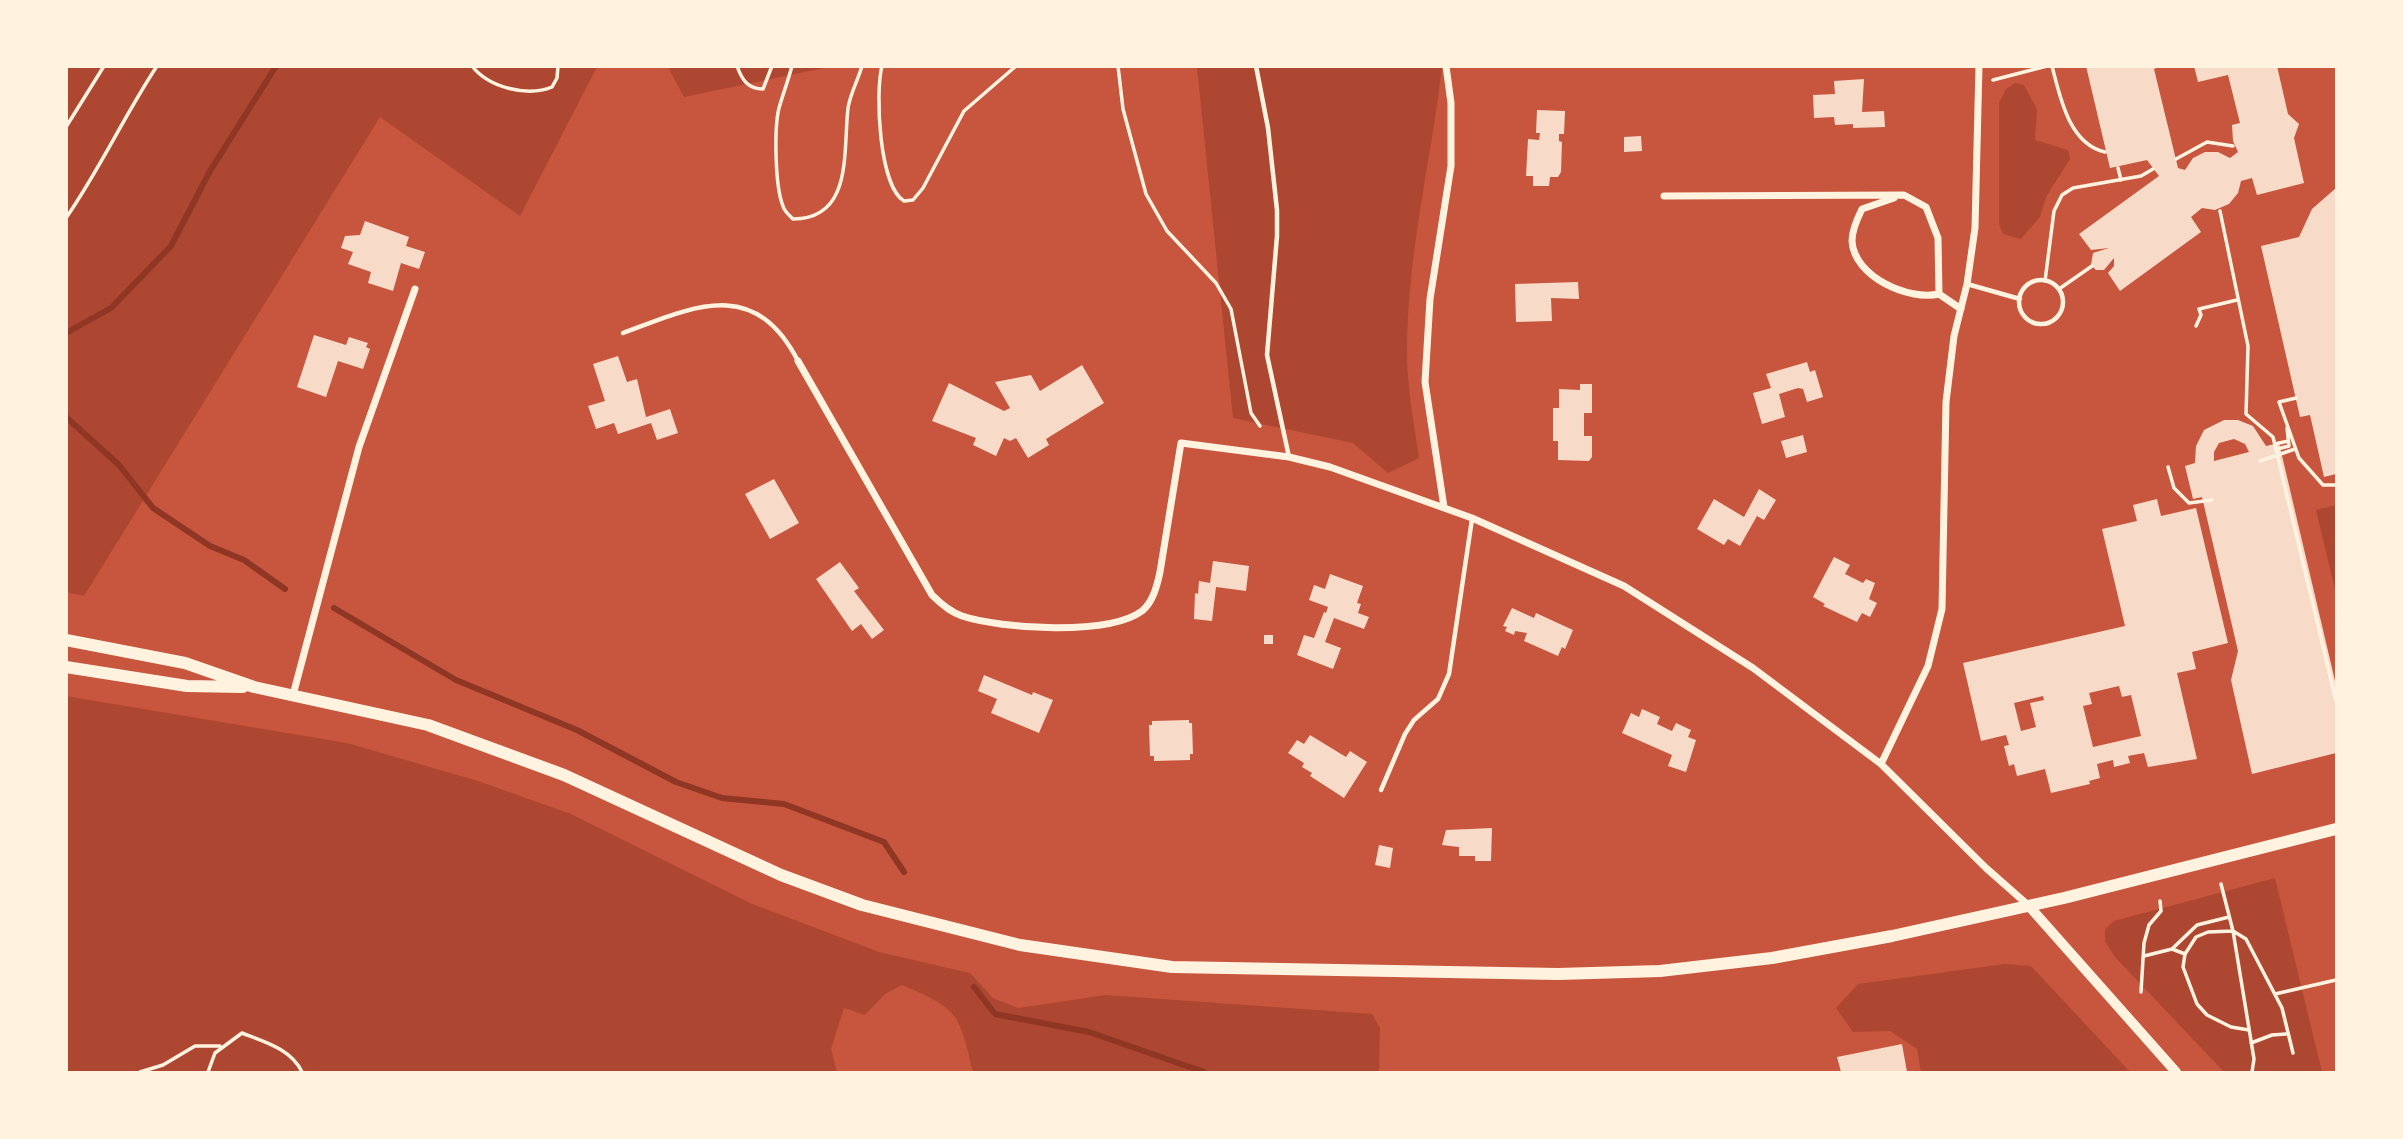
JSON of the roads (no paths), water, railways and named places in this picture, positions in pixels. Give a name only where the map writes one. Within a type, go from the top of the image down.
[{"type":"main road","points":[[66,640],[185,663],[254,687],[428,725],[512,754],[781,875],[862,905],[1020,946],[1172,967],[1453,974],[1660,971],[1786,956],[1892,936],[2336,829]]},
{"type":"main road","points":[[66,667],[187,686],[254,687]]},
{"type":"street","points":[[1444,507],[1425,382],[1430,299],[1451,166],[1451,103],[1446,66]]},
{"type":"street","points":[[1881,764],[1927,666],[1942,609],[1946,402],[1954,335],[1967,284],[1975,228],[1979,66]]},
{"type":"street","points":[[1905,195],[1862,209],[1855,224],[1852,242],[1860,260],[1875,276],[1911,293],[1926,297],[1939,294],[1961,309]]},
{"type":"street","points":[[1664,196],[1905,195],[1926,207],[1933,222],[1940,252],[1939,294]]},
{"type":"street","points":[[293,695],[359,447],[415,289]]},
{"type":"street","points":[[798,361],[932,595],[947,610],[963,617],[1018,625],[1096,626],[1124,622],[1144,609],[1155,591],[1181,443],[1289,457],[1330,467],[1472,518],[1624,586],[1690,625],[1753,668],[1881,764],[1986,868],[2028,905],[2176,1073]]},
{"type":"lane","points":[[1256,66],[1268,128],[1277,223],[1267,355],[1289,457]]},
{"type":"lane","points":[[2045,281],[2059,289],[2063,300],[2062,311],[2048,323],[2030,321],[2021,312],[2020,299],[2029,285],[2045,281]]},
{"type":"lane","points":[[1967,284],[2020,299]]},
{"type":"lane","points":[[623,333],[698,306],[726,305],[751,313],[772,324],[781,332],[798,361]]},
{"type":"lane","points":[[1381,790],[1405,734],[1414,720],[1438,699],[1446,682],[1472,518]]},
{"type":"waterway","points":[[66,333],[111,308],[171,246],[210,171],[276,66]]},
{"type":"waterway","points":[[66,417],[119,465],[153,508],[210,546],[244,560],[285,589]]},
{"type":"waterway","points":[[334,608],[456,680],[577,730],[676,782],[722,798],[784,804],[884,842],[904,872]]},
{"type":"waterway","points":[[974,987],[995,1014],[1089,1032],[1204,1072]]}]
